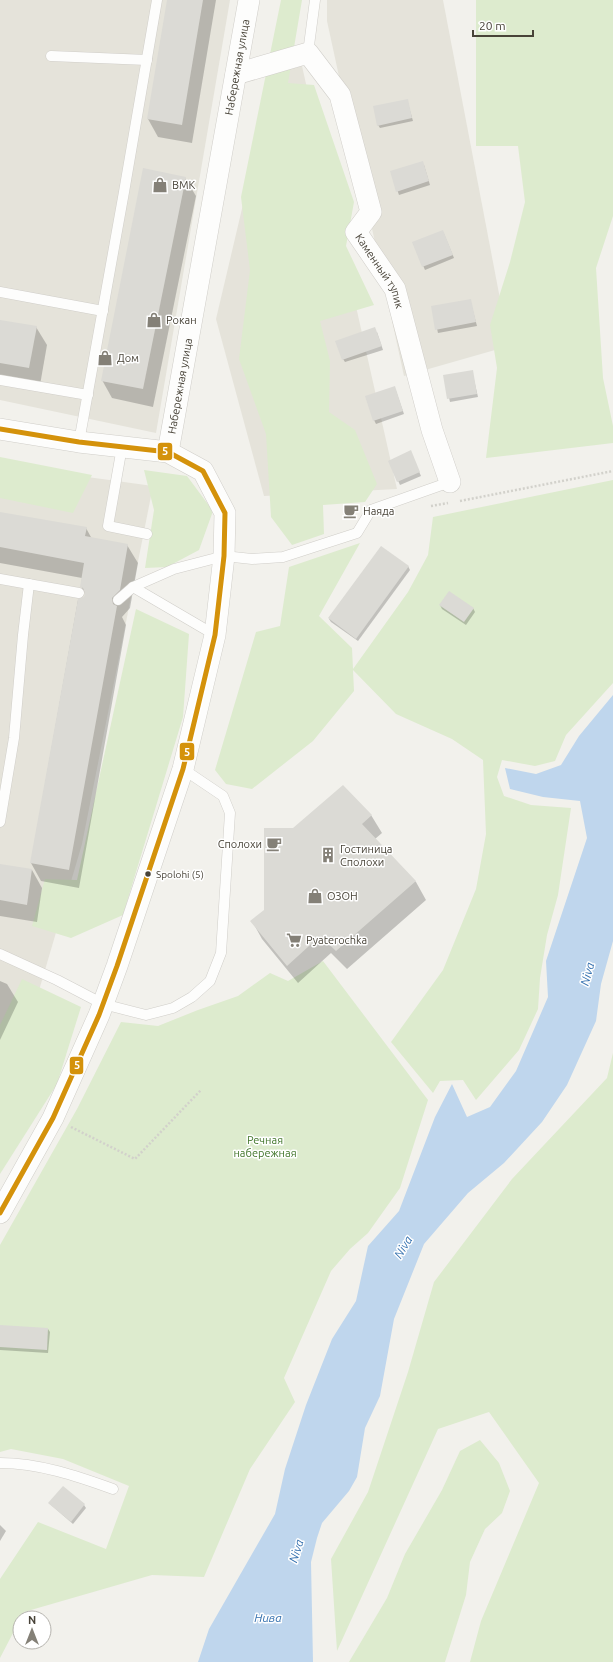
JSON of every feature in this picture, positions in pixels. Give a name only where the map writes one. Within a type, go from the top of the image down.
[{"type":"street","name":"Набережная улица","points":[[168,452],[249,0]]},
{"type":"street","points":[[236,74],[308,53]]},
{"type":"street","name":"Каменный тупик","points":[[308,53],[340,95],[371,212],[356,232],[395,288],[432,430],[450,482]]},
{"type":"street","points":[[0,429],[79,442],[168,452],[203,471],[226,513],[224,556],[215,635],[183,769],[103,1004],[53,1118],[0,1213]]},
{"type":"lane","points":[[79,442],[157,0]]},
{"type":"lane","points":[[308,53],[315,0]]},
{"type":"lane","points":[[50,56],[147,60]]},
{"type":"lane","points":[[0,292],[103,311]]},
{"type":"lane","points":[[0,380],[88,395]]},
{"type":"lane","points":[[122,447],[108,526],[147,534]]},
{"type":"lane","points":[[118,600],[133,586],[174,569],[224,556],[252,559],[283,557],[357,533],[371,510],[450,482]]},
{"type":"lane","points":[[0,579],[79,593]]},
{"type":"lane","points":[[0,822],[14,738],[29,584]]},
{"type":"lane","points":[[133,586],[215,635]]},
{"type":"lane","points":[[0,954],[57,980],[103,1004],[146,1015],[173,1008],[192,997],[210,981],[220,953],[230,813],[223,796],[183,769]]},
{"type":"lane","points":[[0,1463],[19,1463],[68,1474],[114,1489]]},
{"type":"path","points":[[460,501],[613,471]]},
{"type":"path","points":[[429,507],[452,502]]},
{"type":"path","points":[[53,1118],[135,1159],[201,1090]]},
{"type":"shaded area","points":[[0,0],[230,0],[156,433],[0,400]]},
{"type":"shaded area","points":[[327,0],[443,0],[509,346],[404,376],[327,21]]},
{"type":"shaded area","points":[[302,66],[397,489],[264,496],[216,319],[274,73]]},
{"type":"shaded area","points":[[0,465],[153,486],[82,844],[3,1113],[0,1118]]},
{"type":"green space","points":[[281,0],[302,0],[288,83],[314,85],[354,202],[346,246],[374,305],[320,321],[330,361],[329,412],[355,430],[377,484],[365,502],[323,505],[324,534],[292,545],[271,517],[266,434],[239,359],[250,270],[241,197]]},
{"type":"green space","points":[[476,0],[613,0],[613,216],[596,268],[603,378],[613,426],[613,443],[486,458],[497,368],[490,325],[510,262],[525,202],[518,146],[476,146]]},
{"type":"green space","points":[[0,457],[92,475],[73,513],[0,498]]},
{"type":"green space","points":[[144,470],[187,476],[213,511],[199,550],[167,567],[145,568],[154,510]]},
{"type":"green space","points":[[613,480],[613,683],[566,735],[555,761],[535,766],[502,760],[497,777],[504,796],[531,805],[571,808],[558,895],[547,935],[540,978],[538,1009],[519,1050],[476,1100],[463,1080],[440,1081],[433,1093],[391,1042],[443,970],[476,889],[486,834],[483,760],[452,739],[396,714],[353,670],[354,691],[313,741],[252,789],[226,784],[215,770],[256,632],[280,626],[289,567],[360,543],[319,616],[352,648],[353,669],[408,592],[428,555],[433,517]]},
{"type":"green space","points":[[136,609],[189,634],[183,717],[123,915],[71,938],[32,926],[45,879],[77,880]]},
{"type":"green space","name":"Речная набережная","points":[[323,961],[428,1100],[400,1188],[368,1233],[350,1249],[331,1271],[284,1378],[295,1402],[250,1469],[204,1577],[152,1575],[31,1610],[12,1610],[12,1635],[0,1658],[0,1579],[38,1522],[106,1549],[129,1486],[63,1459],[11,1449],[0,1452],[0,1245],[77,1109],[121,1022],[158,1026],[238,996],[270,973],[288,981]]},
{"type":"green space","points":[[22,979],[81,1007],[57,1084],[0,1174],[0,1025]]},
{"type":"green space","points":[[613,1053],[613,1662],[470,1662],[481,1621],[539,1483],[489,1412],[438,1429],[337,1651],[331,1559],[368,1492],[408,1372],[434,1282],[512,1179],[607,1078]]},
{"type":"green space","points":[[480,1440],[499,1463],[510,1491],[502,1513],[485,1529],[470,1562],[466,1595],[445,1662],[349,1662],[387,1598],[405,1554],[442,1490],[460,1451]]},
{"type":"water","name":"Нива","points":[[613,695],[613,941],[601,984],[596,1021],[567,1085],[542,1122],[504,1163],[468,1193],[424,1244],[394,1319],[380,1396],[365,1428],[357,1477],[349,1491],[322,1523],[317,1538],[311,1562],[313,1662],[198,1662],[209,1629],[275,1514],[285,1469],[306,1405],[332,1339],[356,1301],[368,1246],[399,1211],[435,1117],[452,1084],[467,1117],[490,1107],[516,1071],[548,997],[546,961],[587,838],[580,801],[543,797],[510,789],[505,768],[536,774],[561,765],[579,736]]},
{"type":"building","points":[[167,0],[203,0],[182,125],[147,119]]},
{"type":"building","points":[[408,99],[412,118],[377,126],[373,106]]},
{"type":"building","points":[[423,161],[429,181],[396,192],[390,171]]},
{"type":"building","points":[[143,168],[186,177],[143,389],[101,381]]},
{"type":"building","points":[[443,230],[453,255],[422,267],[412,242]]},
{"type":"building","points":[[471,299],[476,322],[435,330],[431,306]]},
{"type":"building","points":[[0,320],[37,326],[29,368],[0,363]]},
{"type":"building","points":[[375,327],[382,346],[342,360],[335,341]]},
{"type":"building","points":[[473,370],[477,394],[447,399],[443,375]]},
{"type":"building","points":[[395,386],[403,411],[373,421],[365,396]]},
{"type":"building","points":[[411,450],[420,472],[397,482],[388,461]]},
{"type":"building","points":[[0,512],[87,527],[85,536],[128,544],[120,590],[112,598],[113,604],[117,606],[69,870],[30,863],[78,599],[84,597],[85,594],[83,588],[80,587],[84,563],[0,547]]},
{"type":"building","points":[[381,546],[409,566],[356,639],[328,618]]},
{"type":"building","points":[[449,591],[474,608],[464,622],[439,605]]},
{"type":"building","name":"Гостиница Сполохи","points":[[343,785],[372,815],[362,824],[416,881],[336,951],[320,936],[287,966],[250,921],[264,910],[264,828],[293,828]]},
{"type":"building","points":[[0,864],[32,869],[27,905],[0,900]]},
{"type":"building","points":[[0,1325],[48,1328],[47,1350],[0,1347]]},
{"type":"building","points":[[63,1486],[85,1504],[71,1522],[48,1503]]},
{"type":"transit line","name":"5","points":[[0,429],[79,442],[168,452],[203,471],[225,513],[224,556],[215,635],[183,769],[117,966],[99,1015],[53,1118],[0,1213]]},
{"type":"place","name":"ВМК","points":[[160,185]]},
{"type":"place","name":"Рокан","points":[[154,320]]},
{"type":"place","name":"Дом","points":[[105,358]]},
{"type":"place","name":"Наяда","points":[[351,511]]},
{"type":"place","name":"Сполохи","points":[[274,844]]},
{"type":"place","name":"Гостиница Сполохи","points":[[328,855]]},
{"type":"place","name":"Spolohi (5)","points":[[148,874]]},
{"type":"place","name":"ОЗОН","points":[[315,896]]},
{"type":"place","name":"Pyaterochka","points":[[294,940]]},
{"type":"water label","name":"Niva","points":[[587,974]]},
{"type":"water label","name":"Niva","points":[[403,1247]]},
{"type":"water label","name":"Niva","points":[[296,1551]]}]
